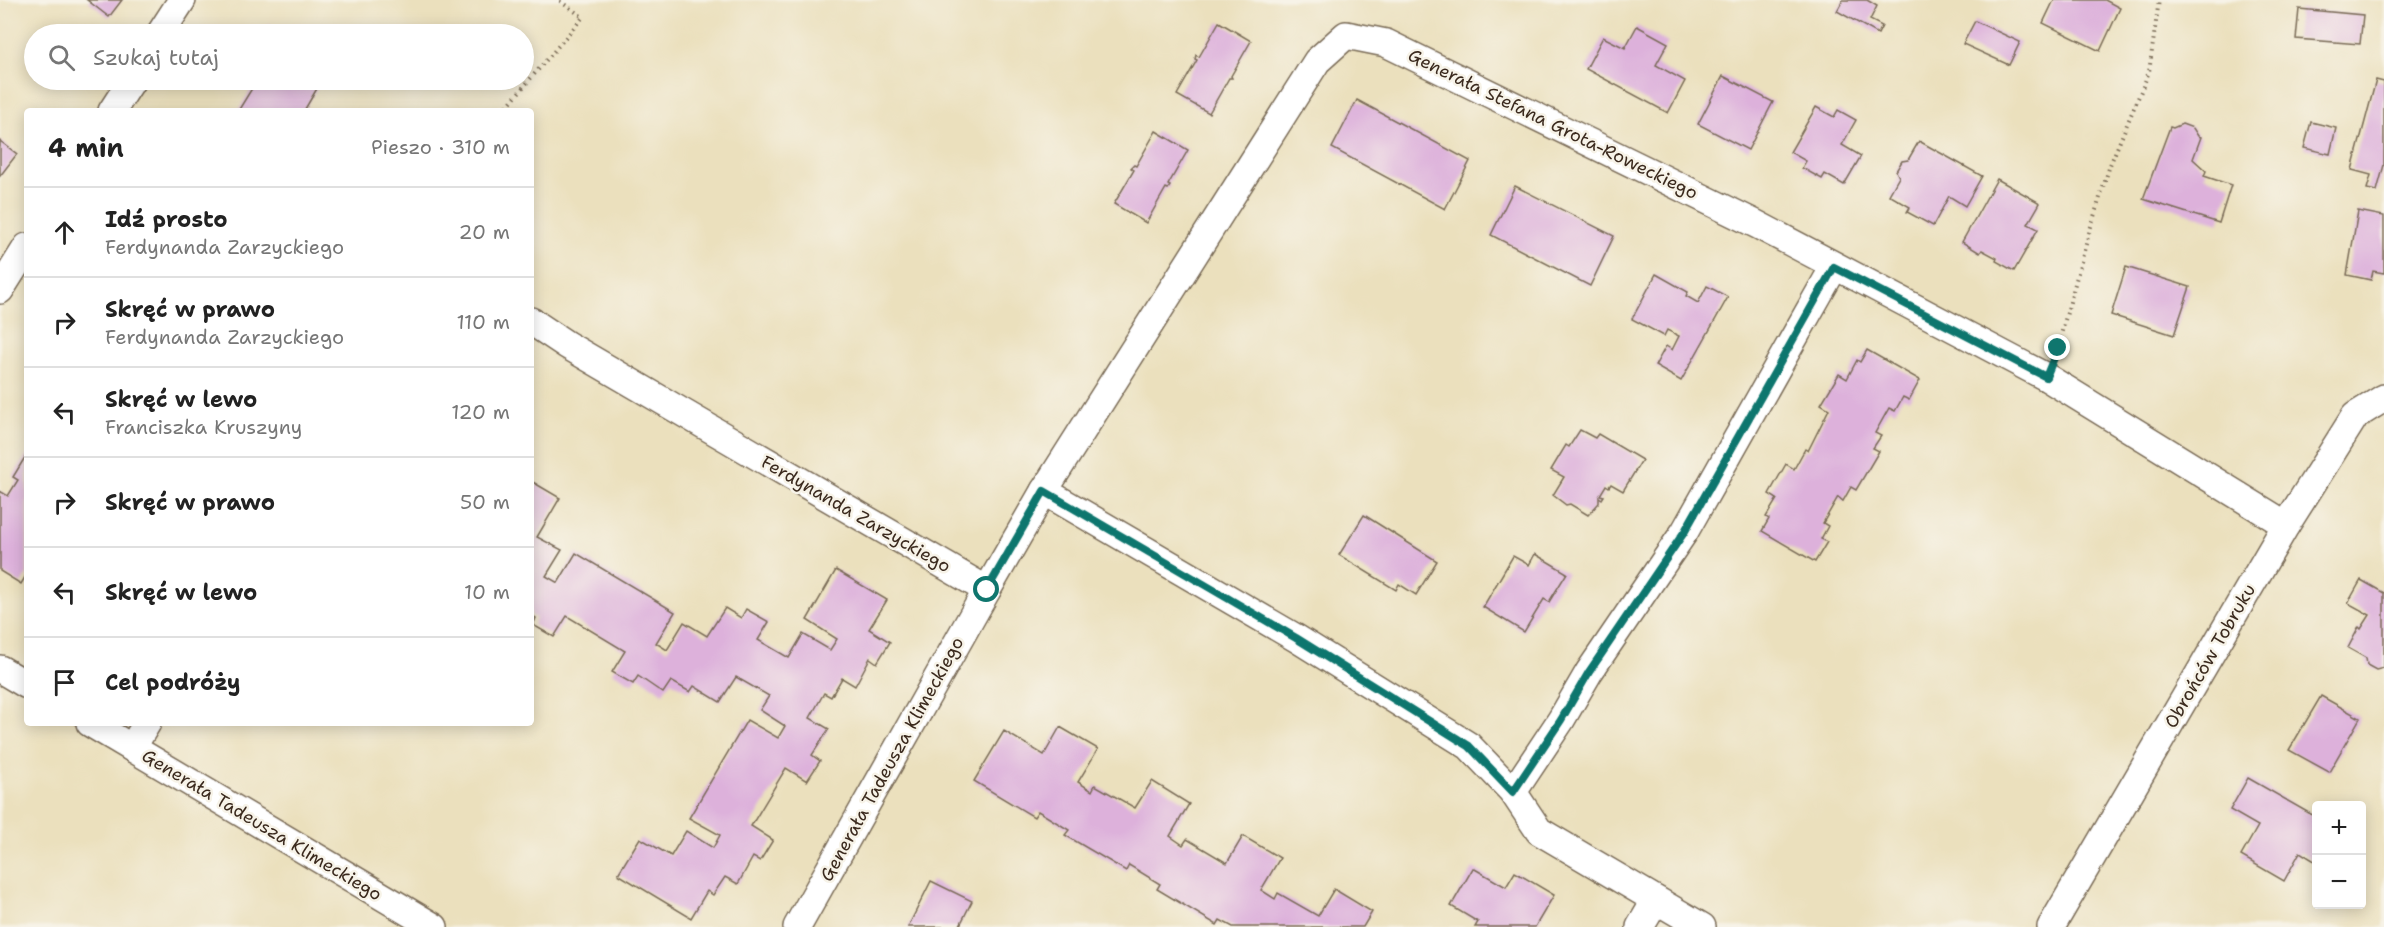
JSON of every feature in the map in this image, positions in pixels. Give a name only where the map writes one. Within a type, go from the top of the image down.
[{"type":"street","points":[[166,24],[182,0]]},
{"type":"street","name":"Generała Stefana Grota-Roweckiego","points":[[1044,491],[1317,61],[1346,35],[1386,43],[1756,224],[2046,377],[2286,525]]},
{"type":"street","points":[[114,108],[126,90]]},
{"type":"street","points":[[0,290],[24,252]]},
{"type":"street","points":[[1513,792],[1561,720],[1589,672],[1685,531],[1834,267]]},
{"type":"street","name":"Ferdynanda Zarzyckiego","points":[[534,323],[567,345],[987,590]]},
{"type":"street","name":"Obrońców Tobruku","points":[[2051,927],[2286,525],[2355,416],[2384,398]]},
{"type":"street","points":[[987,590],[1044,491],[1296,638],[1469,746],[1513,792],[1539,831],[1702,927]]},
{"type":"street","name":"Generała Tadeusza Klimeckiego","points":[[797,927],[987,590]]},
{"type":"street","points":[[0,669],[24,683]]},
{"type":"street","name":"Generała Tadeusza Klimeckiego","points":[[95,726],[434,927]]},
{"type":"street","points":[[132,748],[145,726]]},
{"type":"street","points":[[1640,927],[1656,900]]},
{"type":"path","points":[[534,75],[584,17],[558,0]]},
{"type":"path","points":[[2046,377],[2058,348],[2110,165],[2149,72],[2159,0]]},
{"type":"path","points":[[506,108],[521,90]]},
{"type":"building","points":[[87,0],[122,0],[109,17]]},
{"type":"building","points":[[1843,0],[1867,0],[1877,6],[1870,20],[1882,26],[1878,34],[1837,11]]},
{"type":"building","points":[[2054,0],[2105,0],[2120,8],[2100,51],[2043,23]]},
{"type":"building","points":[[2299,9],[2363,15],[2360,44],[2296,39]]},
{"type":"building","points":[[1975,21],[2020,42],[2009,65],[1963,44]]},
{"type":"building","points":[[1219,22],[1251,41],[1231,76],[1232,78],[1229,78],[1209,113],[1177,95],[1197,60],[1196,55],[1199,57]]},
{"type":"building","points":[[1637,26],[1668,43],[1656,65],[1685,81],[1668,113],[1586,69],[1603,37],[1625,48]]},
{"type":"building","points":[[1723,76],[1773,102],[1748,150],[1698,124]]},
{"type":"building","points":[[2376,80],[2384,82],[2384,165],[2377,191],[2367,189],[2371,175],[2352,170]]},
{"type":"building","points":[[251,90],[316,90],[306,108],[240,108]]},
{"type":"building","points":[[1357,100],[1470,161],[1445,209],[1332,148]]},
{"type":"building","points":[[1816,107],[1834,117],[1838,110],[1856,120],[1842,145],[1861,156],[1844,185],[1825,174],[1822,179],[1802,168],[1806,161],[1790,152]]},
{"type":"building","points":[[2311,122],[2336,128],[2330,154],[2304,148]]},
{"type":"building","points":[[2182,124],[2193,128],[2201,137],[2193,159],[2206,171],[2204,176],[2231,185],[2219,223],[2143,199],[2170,127]]},
{"type":"building","points":[[1156,131],[1188,150],[1168,185],[1170,186],[1166,188],[1146,223],[1114,204],[1134,170],[1131,168],[1136,166]]},
{"type":"building","points":[[0,141],[17,154],[0,176]]},
{"type":"building","points":[[1919,141],[1982,176],[1965,206],[1949,196],[1933,226],[1907,212],[1910,207],[1889,195],[1899,177],[1896,171],[1902,161],[1908,160]]},
{"type":"building","points":[[1997,179],[2040,203],[2028,224],[2038,229],[2014,271],[1996,261],[1997,258],[1982,250],[1980,253],[1962,242]]},
{"type":"building","points":[[1515,186],[1614,236],[1590,286],[1491,235]]},
{"type":"building","points":[[2358,211],[2384,216],[2384,273],[2373,271],[2371,280],[2347,275]]},
{"type":"building","points":[[2126,267],[2190,287],[2174,335],[2111,315]]},
{"type":"building","points":[[1656,274],[1688,292],[1686,296],[1698,303],[1707,286],[1728,297],[1681,381],[1655,366],[1666,346],[1672,350],[1679,336],[1667,330],[1664,336],[1632,319]]},
{"type":"building","points":[[1867,350],[1920,380],[1909,400],[1903,397],[1895,411],[1889,408],[1875,433],[1881,436],[1873,448],[1879,451],[1856,490],[1851,487],[1843,501],[1838,497],[1823,523],[1828,526],[1821,539],[1827,542],[1815,562],[1762,531],[1769,519],[1766,517],[1777,499],[1769,494],[1786,464],[1794,469],[1805,449],[1808,451],[1829,409],[1821,404],[1839,374],[1847,379],[1857,360],[1860,362]]},
{"type":"building","points":[[1580,430],[1595,438],[1598,434],[1642,460],[1623,491],[1611,484],[1609,487],[1606,485],[1600,495],[1604,496],[1602,499],[1599,497],[1599,503],[1588,515],[1570,504],[1566,505],[1553,495],[1564,477],[1551,470],[1566,445],[1569,447]]},
{"type":"building","points":[[24,459],[24,579],[21,584],[0,571],[0,491],[8,496],[18,480],[13,477]]},
{"type":"building","points":[[534,483],[560,498],[537,537],[562,550],[546,576],[558,583],[576,553],[675,612],[656,643],[667,650],[684,622],[707,636],[725,608],[741,618],[746,609],[769,622],[758,640],[789,658],[803,634],[830,650],[837,639],[807,620],[836,570],[887,600],[869,629],[890,642],[877,663],[870,658],[855,686],[842,678],[831,697],[824,693],[810,718],[829,729],[812,755],[820,761],[807,781],[786,768],[751,826],[773,840],[760,861],[753,857],[738,884],[725,877],[713,895],[707,891],[691,918],[618,874],[640,838],[671,856],[686,831],[713,848],[720,835],[689,818],[747,720],[778,738],[785,726],[760,710],[769,696],[736,677],[720,702],[694,686],[690,692],[671,681],[663,693],[638,676],[633,684],[612,672],[625,651],[567,616],[554,637],[534,626],[536,618],[534,617]]},
{"type":"building","points":[[1364,515],[1437,561],[1416,595],[1399,584],[1396,590],[1339,555]]},
{"type":"building","points":[[1535,554],[1567,573],[1549,602],[1544,599],[1524,632],[1483,607],[1513,556],[1529,565]]},
{"type":"building","points":[[2361,580],[2384,593],[2384,668],[2376,670],[2367,665],[2366,658],[2348,648],[2359,627],[2361,629],[2370,615],[2348,603]]},
{"type":"building","points":[[2321,696],[2360,718],[2329,772],[2289,750]]},
{"type":"building","points":[[1060,727],[1098,749],[1078,782],[1092,791],[1095,785],[1135,808],[1152,781],[1189,804],[1170,836],[1183,845],[1187,839],[1227,863],[1243,836],[1280,858],[1261,890],[1275,899],[1278,893],[1318,916],[1334,889],[1372,912],[1363,927],[1233,927],[1220,920],[1217,925],[1157,889],[1160,884],[1129,865],[1126,871],[1065,835],[1069,830],[1038,811],[1034,817],[974,781],[1004,731],[1044,755]]},
{"type":"building","points":[[2248,778],[2312,815],[2312,860],[2300,852],[2284,881],[2241,856],[2258,826],[2230,810]]},
{"type":"building","points":[[1473,868],[1506,887],[1515,872],[1554,895],[1535,927],[1475,927],[1478,922],[1451,906]]},
{"type":"building","points":[[931,881],[972,901],[959,927],[908,927]]},
{"type":"route","points":[[987,590],[1044,491],[1296,638],[1469,746],[1513,792],[1561,720],[1589,672],[1685,531],[1834,267],[2046,377],[2058,348]]}]
